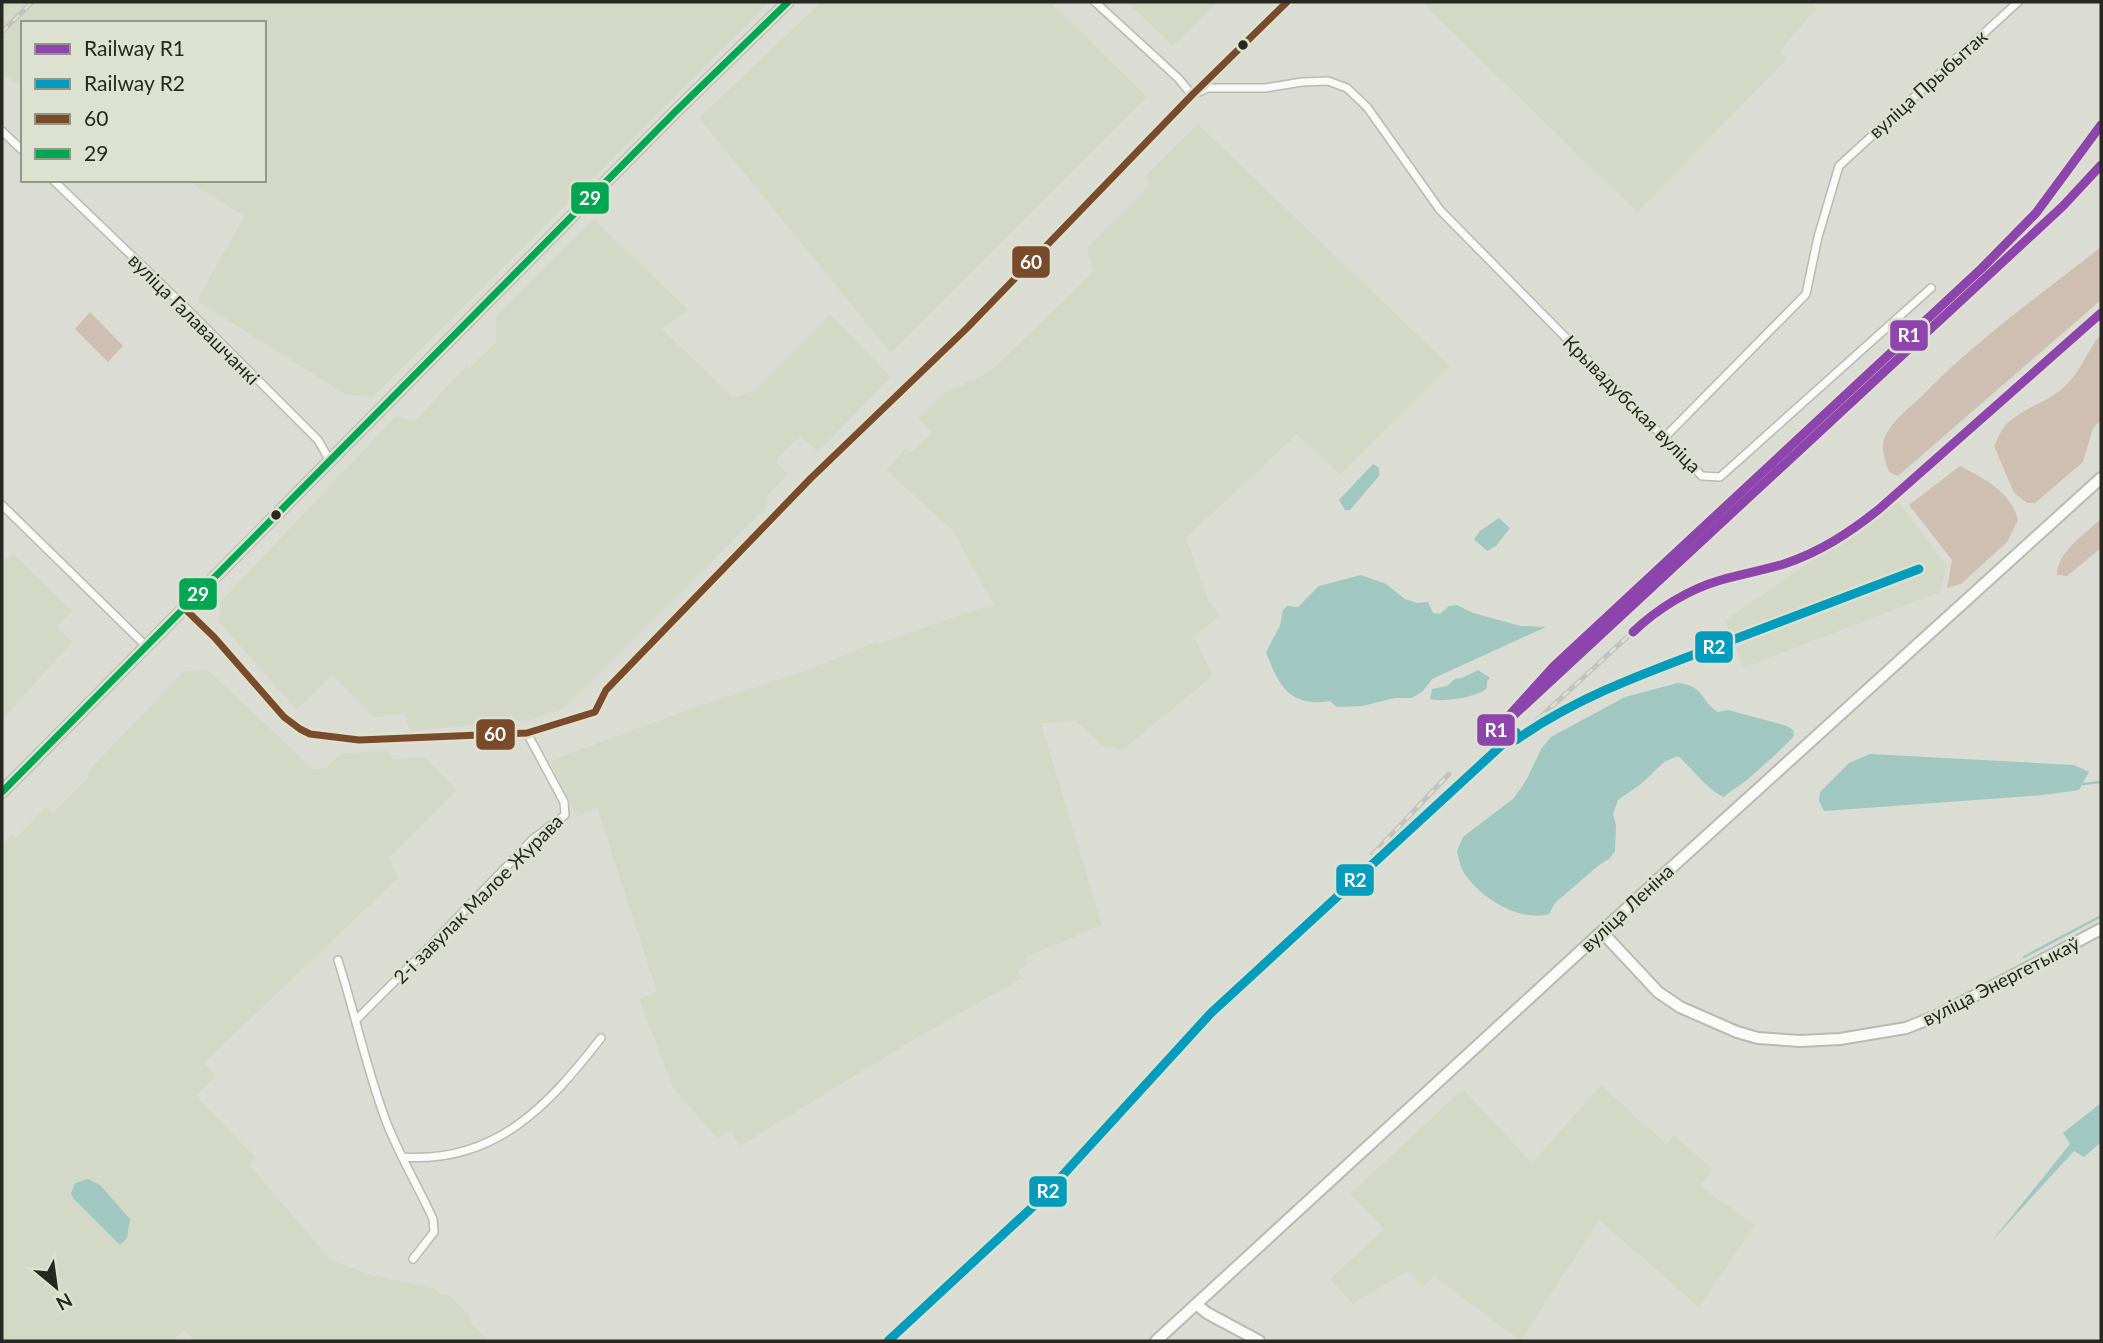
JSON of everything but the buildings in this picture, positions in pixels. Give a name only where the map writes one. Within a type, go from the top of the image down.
[{"type":"street","points":[[2,792],[666,121],[788,2]]},
{"type":"street","points":[[1095,2],[1178,78],[1192,95]]},
{"type":"street","points":[[184,608],[214,637],[284,717],[310,734],[359,740],[527,733],[595,712],[606,690],[811,478],[967,328],[1192,95],[1287,2]]},
{"type":"street","name":"вуліца Прыбытак","points":[[1665,437],[1806,294],[1818,237],[1839,166],[2018,2]]},
{"type":"street","name":"Крывадубская вуліца","points":[[1192,95],[1207,88],[1265,88],[1302,82],[1338,83],[1347,88],[1367,107],[1440,210],[1702,476],[1720,477],[1931,288]]},
{"type":"street","points":[[2,131],[21,149]]},
{"type":"street","name":"вуліца Галавашчанкі","points":[[55,182],[318,440],[330,461]]},
{"type":"street","name":"вуліца Леніна","points":[[1156,1341],[2101,478]]},
{"type":"street","points":[[2,505],[145,645]]},
{"type":"street","name":"2-і завулак Малое Журава","points":[[357,1019],[533,839],[565,815],[564,802],[527,733]]},
{"type":"street","name":"вуліца Энергетыкаў","points":[[1602,932],[1658,992],[1679,1007],[1758,1038],[1800,1041],[1840,1039],[1906,1028],[1936,1016],[2101,929]]},
{"type":"street","points":[[338,960],[385,1118],[433,1219],[434,1232],[413,1259]]},
{"type":"street","points":[[402,1157],[436,1158],[500,1138],[541,1106],[574,1073],[601,1038]]},
{"type":"street","points":[[1196,1304],[1207,1313],[1259,1341]]},
{"type":"shaded area","points":[[2,2],[770,2],[373,397],[345,394],[197,301],[244,216],[190,182],[266,182],[266,21],[21,21],[21,87],[2,74]]},
{"type":"shaded area","points":[[821,2],[1050,2],[1147,97],[891,353],[699,118]]},
{"type":"shaded area","points":[[1127,2],[1217,2],[1173,46]]},
{"type":"shaded area","points":[[1421,2],[1811,2],[1816,8],[1779,52],[1787,59],[1637,212]]},
{"type":"shaded area","points":[[1198,124],[1450,366],[1340,475],[1297,434],[1186,538],[1208,600],[1220,615],[1194,637],[1213,676],[1122,750],[1103,746],[1076,721],[1041,723],[1102,925],[1026,957],[1028,964],[1018,970],[1022,978],[913,1040],[740,1146],[731,1131],[717,1138],[673,1088],[639,999],[657,992],[597,807],[577,817],[550,761],[698,706],[813,668],[876,642],[878,644],[962,614],[994,606],[954,532],[886,470],[906,448],[911,452],[932,433],[918,418],[944,392],[981,377],[997,365],[1093,272],[1087,248],[1150,186],[1146,175]]},
{"type":"shaded area","points":[[594,219],[688,310],[662,329],[734,398],[753,391],[830,314],[891,377],[818,452],[800,436],[778,458],[777,463],[788,474],[767,496],[766,507],[563,709],[526,721],[410,731],[404,713],[374,718],[332,675],[297,710],[219,622],[221,601],[396,416],[415,421],[466,366],[469,368],[496,342],[496,317]]},
{"type":"shaded area","points":[[2101,247],[2101,300],[1898,476],[1889,472],[1883,446],[1885,436],[1899,417],[1986,337]]},
{"type":"shaded area","points":[[90,312],[123,346],[108,362],[75,329]]},
{"type":"shaded area","points":[[2101,334],[2101,420],[2093,428],[2083,462],[2035,503],[2027,503],[2014,493],[1994,446],[2003,428],[2011,420],[2057,393],[2070,381]]},
{"type":"shaded area","points":[[1960,466],[1996,487],[2010,502],[2018,520],[2007,542],[1961,584],[1947,588],[1952,560],[1909,505]]},
{"type":"shaded area","points":[[1899,502],[1947,566],[1940,592],[1743,668],[1725,620]]},
{"type":"shaded area","points":[[2101,519],[2101,548],[2067,576],[2057,575],[2058,567],[2067,551]]},
{"type":"shaded area","points":[[14,554],[72,611],[57,627],[72,642],[2,720],[2,561]]},
{"type":"shaded area","points":[[208,670],[313,769],[326,768],[342,753],[388,751],[393,759],[425,757],[457,790],[389,858],[398,878],[204,1063],[216,1076],[196,1096],[256,1158],[249,1165],[331,1260],[372,1275],[434,1288],[442,1296],[448,1294],[469,1315],[472,1324],[486,1338],[482,1341],[189,1341],[192,1338],[184,1330],[173,1341],[2,1341],[2,845],[13,834],[17,837],[46,807],[53,813],[89,777],[87,772],[184,671]]},
{"type":"shaded area","points":[[1601,1085],[1666,1144],[1674,1135],[1713,1169],[1700,1186],[1755,1225],[1699,1307],[1599,1220],[1521,1341],[1434,1276],[1423,1287],[1407,1271],[1353,1304],[1330,1279],[1384,1229],[1350,1194],[1463,1089],[1532,1163]]},
{"type":"water","points":[[1373,464],[1379,468],[1379,476],[1350,510],[1345,510],[1339,500]]},
{"type":"water","points":[[1499,518],[1510,528],[1496,546],[1487,551],[1474,539],[1480,531]]},
{"type":"water","points":[[1361,575],[1386,584],[1405,599],[1417,603],[1428,602],[1433,613],[1440,614],[1449,606],[1457,605],[1473,613],[1521,626],[1546,627],[1432,679],[1423,691],[1412,698],[1337,707],[1330,701],[1305,701],[1295,697],[1275,675],[1266,652],[1280,626],[1283,610],[1287,606],[1298,607],[1319,586]]},
{"type":"water","points":[[1478,670],[1490,678],[1487,688],[1460,698],[1430,699],[1432,689],[1447,686],[1455,679]]},
{"type":"water","points":[[1678,683],[1693,687],[1718,712],[1728,710],[1787,726],[1793,730],[1794,736],[1747,780],[1724,797],[1706,785],[1678,756],[1664,762],[1641,784],[1618,800],[1613,814],[1616,825],[1615,851],[1609,859],[1555,903],[1549,914],[1538,916],[1515,912],[1493,901],[1474,886],[1460,865],[1457,851],[1463,837],[1514,798],[1527,779],[1541,749],[1551,737],[1625,697]]},
{"type":"water","points":[[1870,754],[2074,765],[2089,772],[2079,790],[1824,811],[1819,801],[1820,792],[1849,763]]},
{"type":"water","points":[[2101,1103],[2101,1142],[2084,1157],[2074,1151],[1991,1242],[2070,1144],[2063,1133]]},
{"type":"water","points":[[88,1179],[100,1185],[130,1219],[127,1238],[120,1245],[71,1193],[75,1183]]},
{"type":"waterway","points":[[2083,784],[2101,782]]},
{"type":"waterway","points":[[2024,957],[2101,916]]},
{"type":"railway","points":[[2,32],[32,2]]},
{"type":"railway","points":[[2101,125],[2036,213],[1982,268],[1554,666],[1486,741],[2063,206],[2101,165]]},
{"type":"railway","points":[[1516,740],[1631,634],[1677,599],[1712,583],[1808,554],[1833,542],[1878,510],[2101,313]]},
{"type":"railway","points":[[1548,718],[1577,701],[1639,675],[1919,569]]},
{"type":"railway","points":[[1373,854],[1449,774]]},
{"type":"railway","points":[[1343,882],[1351,874]]},
{"type":"rail line","name":"R1","points":[[2101,125],[2036,213],[1982,268],[1554,666],[1486,741],[2063,206],[2101,165]]},
{"type":"rail line","name":"R1","points":[[1633,632],[1652,615],[1685,594],[1721,580],[1797,559],[1834,541],[1878,510],[2101,313]]},
{"type":"rail line","name":"R2","points":[[1516,740],[1563,711],[1612,687],[1919,569]]},
{"type":"rail line","name":"R2","points":[[888,1341],[1040,1200],[1211,1013],[1516,732]]},
{"type":"transit line","name":"29","points":[[2,792],[675,112],[788,2]]},
{"type":"transit line","name":"60","points":[[184,608],[214,637],[284,717],[310,734],[359,740],[527,733],[595,712],[606,690],[811,478],[967,328],[1192,95],[1287,2]]}]
